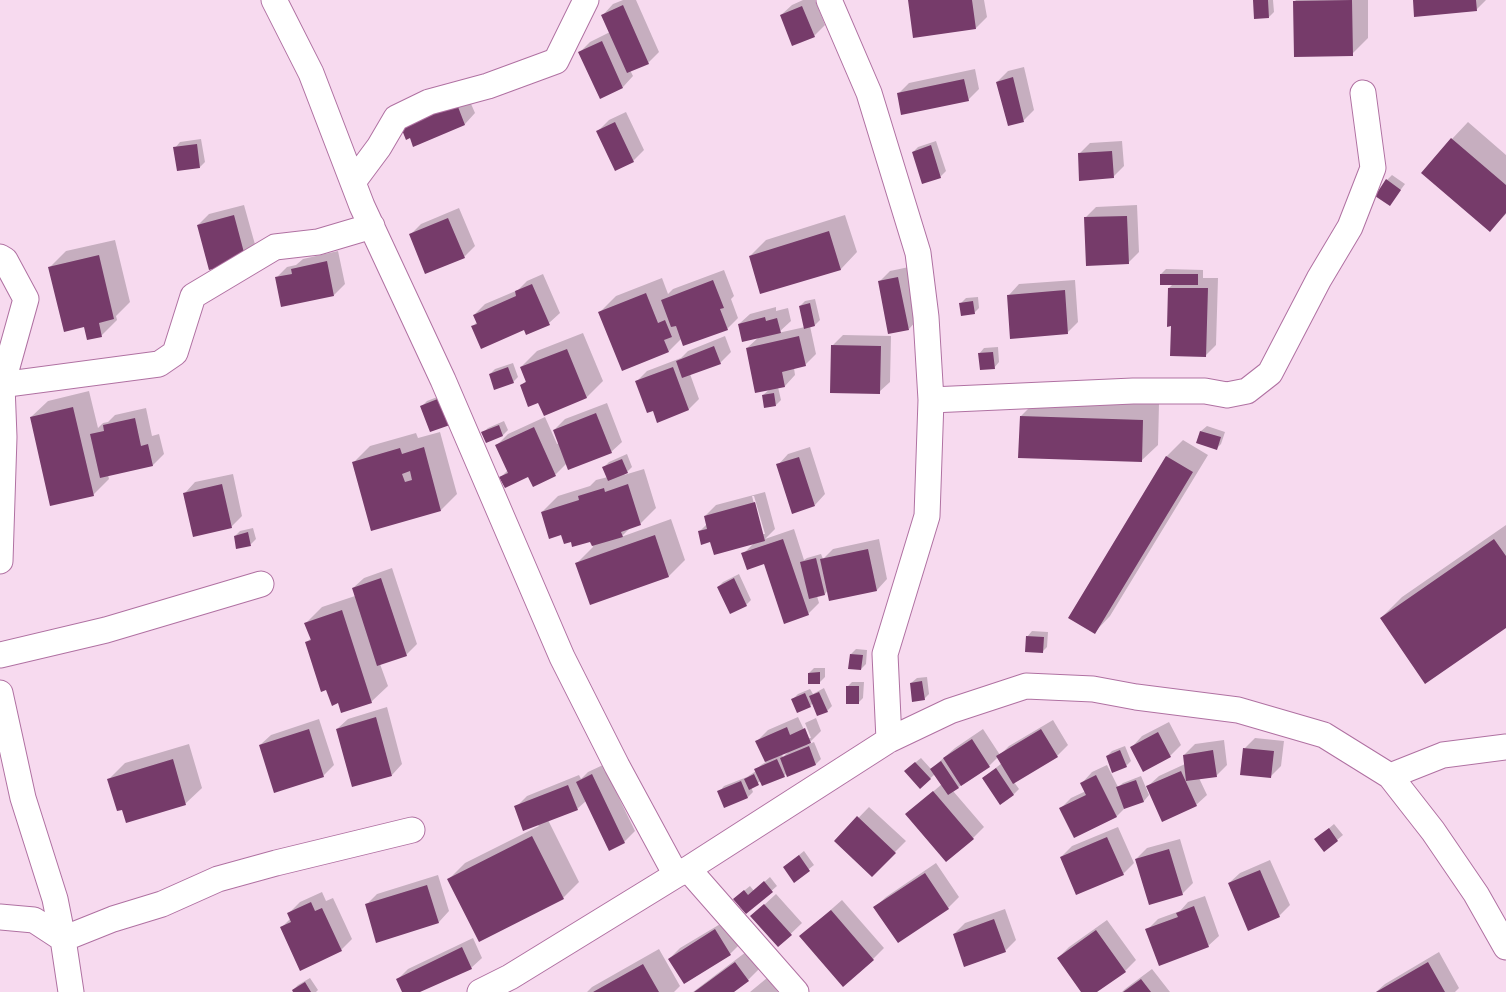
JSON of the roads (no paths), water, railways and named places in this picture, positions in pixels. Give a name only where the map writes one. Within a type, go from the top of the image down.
[{"type":"street","points":[[274,0],[311,73],[353,182],[444,380],[562,657],[617,766],[682,872],[796,992]]},
{"type":"street","points":[[353,182],[380,147],[396,118],[429,102],[488,86],[556,61],[586,0]]},
{"type":"street","points":[[829,0],[869,93],[918,253],[926,317],[930,400],[928,516],[885,654],[889,740]]},
{"type":"street","points":[[930,400],[1133,391],[1205,390],[1228,395],[1247,391],[1270,373],[1319,279],[1350,227],[1373,168],[1363,93]]},
{"type":"street","points":[[1,385],[159,364],[175,353],[193,296],[275,247],[318,242],[372,226]]},
{"type":"street","points":[[0,257],[5,260],[26,299],[1,385],[4,437],[0,561]]},
{"type":"street","points":[[0,656],[106,630],[261,584]]},
{"type":"street","points":[[0,648],[0,678]]},
{"type":"street","points":[[480,992],[510,977],[682,872],[889,740],[950,711],[1026,686],[1093,689],[1136,697],[1238,710],[1324,735],[1390,776],[1433,832],[1476,894],[1506,947]]},
{"type":"street","points":[[0,693],[23,798],[54,899],[63,939],[71,992]]},
{"type":"street","points":[[1390,776],[1443,755],[1506,747]]},
{"type":"street","points":[[63,939],[113,919],[162,904],[218,879],[412,830]]},
{"type":"street","points":[[0,918],[34,920],[63,939]]}]
